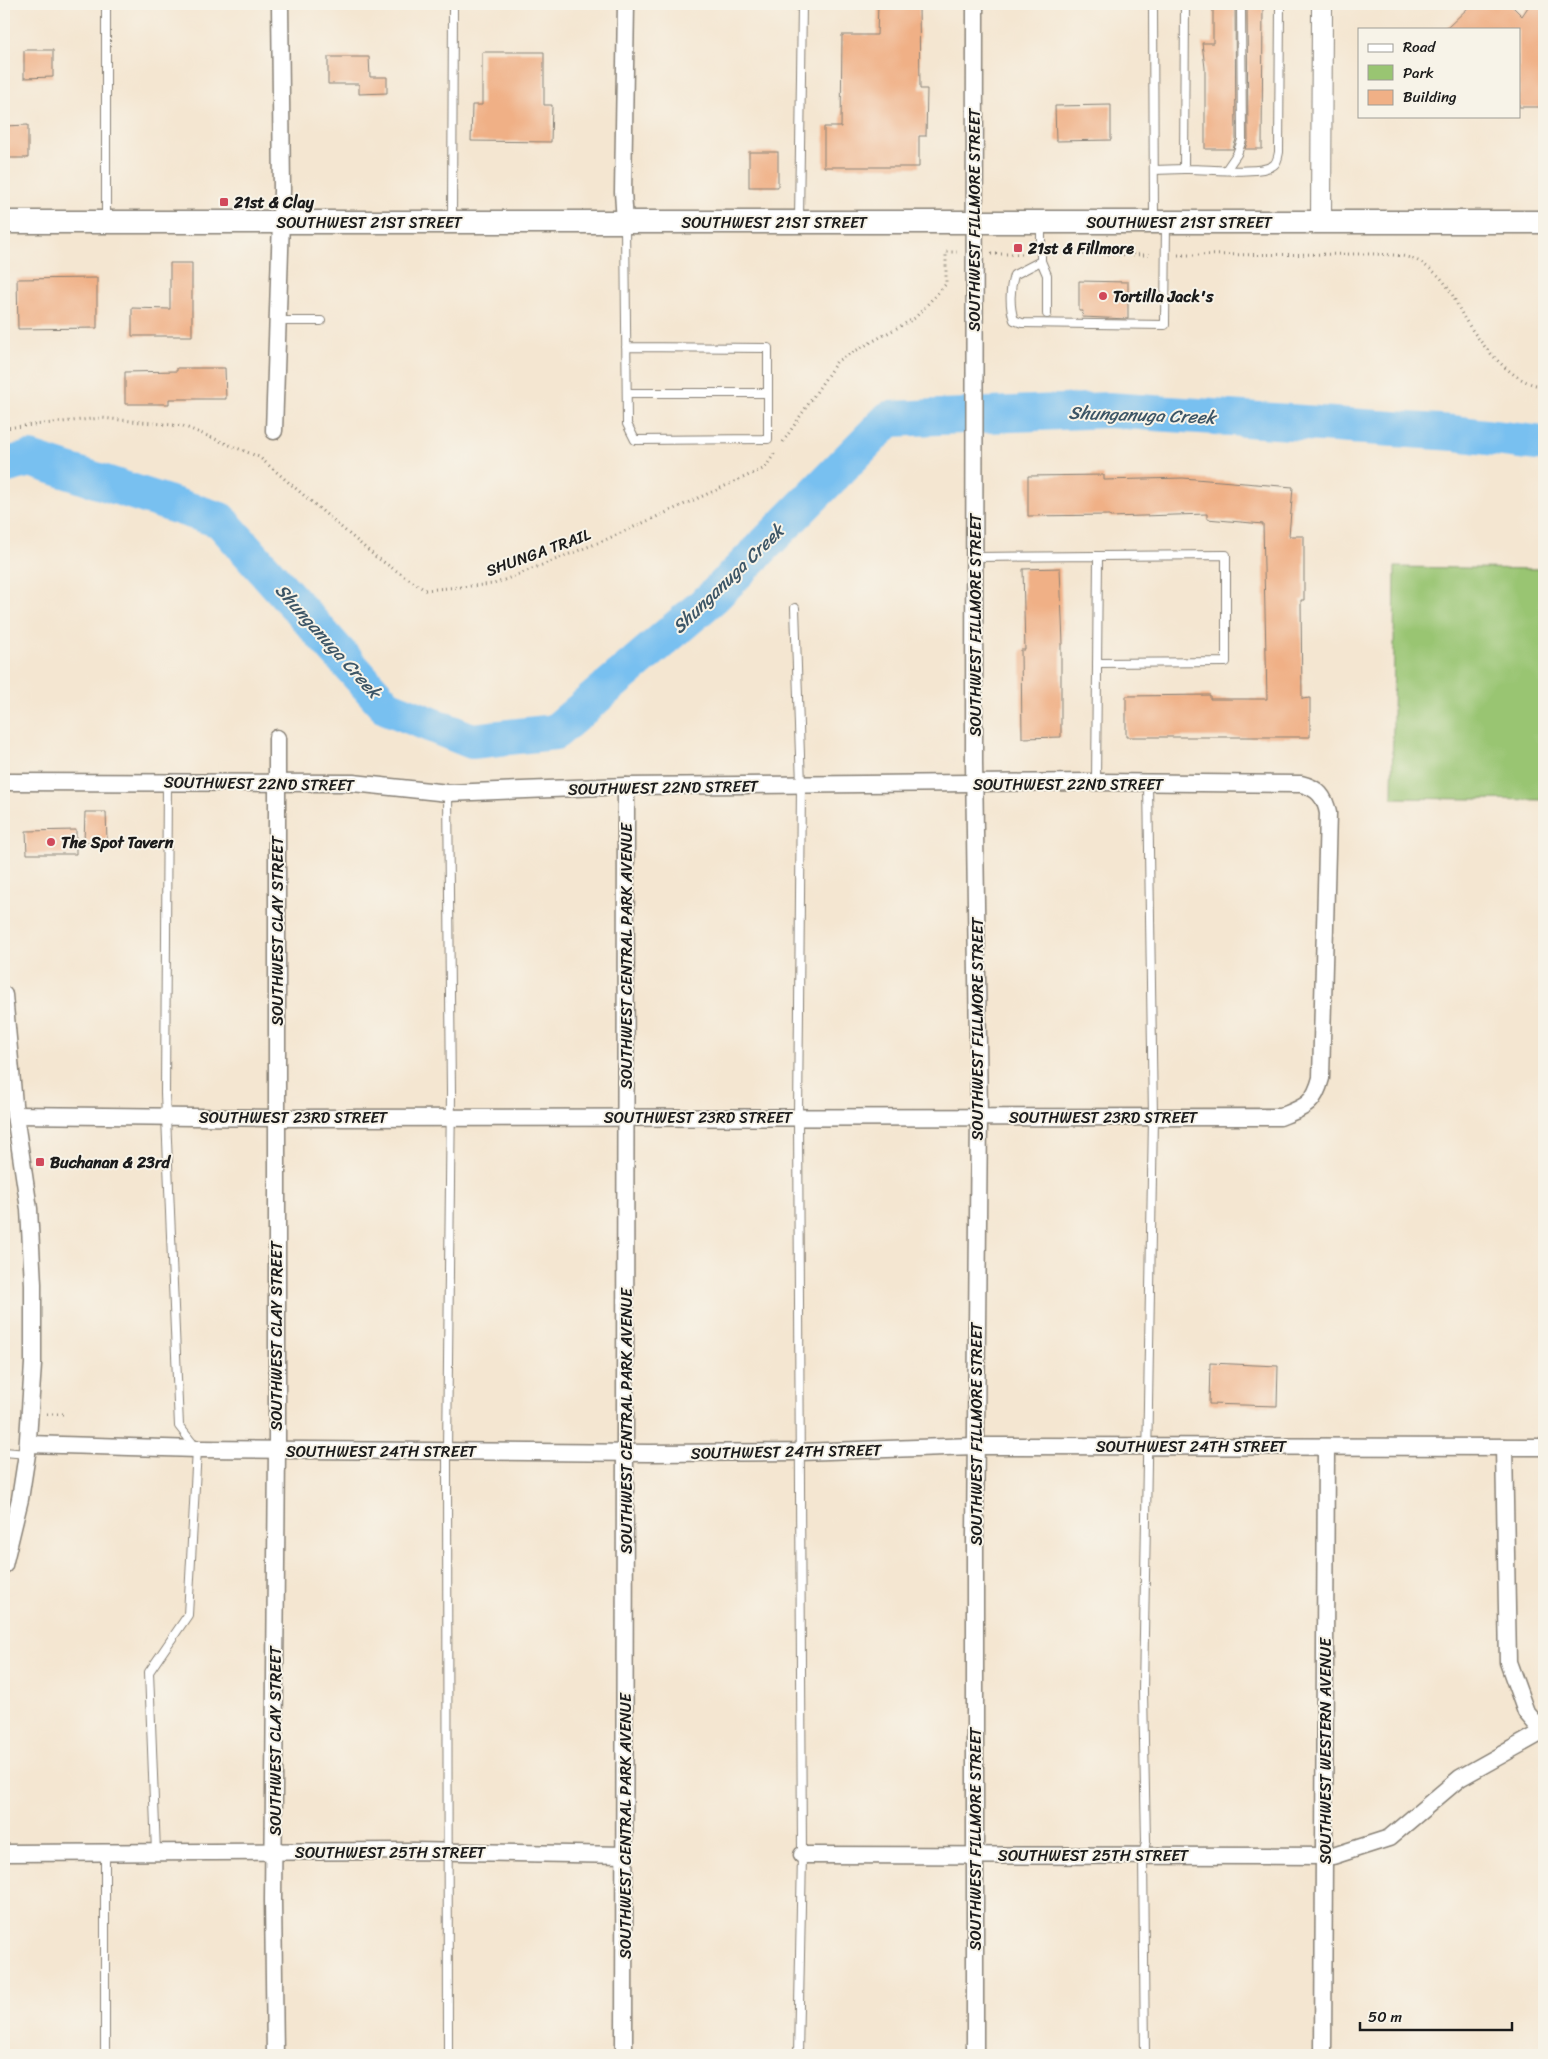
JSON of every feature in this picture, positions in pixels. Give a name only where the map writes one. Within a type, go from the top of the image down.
[{"type":"main road","name":"SOUTHWEST 21ST STREET","points":[[4,222],[1544,222]]},
{"type":"street","points":[[274,431],[281,222],[280,4]]},
{"type":"street","points":[[625,222],[623,192],[626,4]]},
{"type":"street","name":"SOUTHWEST FILLMORE STREET","points":[[975,4],[974,486],[976,557],[975,784],[978,1116],[975,1446],[975,2055]]},
{"type":"street","points":[[1321,222],[1322,4]]},
{"type":"street","name":"SOUTHWEST CLAY STREET","points":[[275,2055],[277,738]]},
{"type":"street","name":"SOUTHWEST 22ND STREET","points":[[4,782],[352,783],[448,793],[626,786],[1096,782],[1301,784],[1312,787],[1320,794],[1326,803],[1328,814],[1322,1038]]},
{"type":"street","name":"SOUTHWEST CENTRAL PARK AVENUE","points":[[624,2055],[626,786]]},
{"type":"street","points":[[4,995],[15,1115],[29,1209],[33,1284],[33,1364],[27,1449],[20,1499],[4,1565]]},
{"type":"street","name":"SOUTHWEST 23RD STREET","points":[[15,1115],[276,1118],[451,1116],[1280,1117],[1304,1108],[1313,1099],[1319,1086],[1322,1038]]},
{"type":"street","name":"SOUTHWEST 24TH STREET","points":[[27,1449],[798,1452],[975,1446],[1544,1447]]},
{"type":"street","name":"SOUTHWEST WESTERN AVENUE","points":[[1323,2055],[1326,1447]]},
{"type":"street","points":[[1504,1447],[1508,1662],[1526,1712],[1544,1732]]},
{"type":"street","name":"SOUTHWEST 25TH STREET","points":[[802,1855],[1324,1856],[1345,1854],[1389,1838],[1460,1778],[1544,1732]]},
{"type":"street","name":"SOUTHWEST 25TH STREET","points":[[4,1853],[447,1852],[625,1855]]},
{"type":"lane","points":[[106,4],[106,222]]},
{"type":"lane","points":[[452,222],[453,4]]},
{"type":"lane","points":[[799,222],[802,4]]},
{"type":"lane","points":[[1040,261],[1014,274],[1011,283],[1011,311],[1014,320],[1022,323],[1165,325],[1160,222],[1154,170],[1153,4]]},
{"type":"lane","points":[[1184,169],[1185,4]]},
{"type":"lane","points":[[1226,170],[1237,154],[1242,140],[1241,4]]},
{"type":"lane","points":[[1154,170],[1258,170],[1273,166],[1278,159],[1280,125],[1280,4]]},
{"type":"lane","points":[[625,222],[626,347],[627,393],[627,424],[636,440],[768,439],[768,348],[626,347]]},
{"type":"lane","points":[[1040,222],[1040,261],[1047,274],[1047,314]]},
{"type":"lane","points":[[278,321],[321,321]]},
{"type":"lane","points":[[627,393],[768,393]]},
{"type":"lane","points":[[976,557],[1226,555],[1226,662],[1097,663]]},
{"type":"lane","points":[[1096,782],[1098,556]]},
{"type":"lane","points":[[795,608],[801,785],[798,1117],[798,1452],[802,1855],[798,2055]]},
{"type":"lane","points":[[156,1852],[149,1672],[188,1615],[197,1449],[179,1426],[166,1117],[167,781]]},
{"type":"lane","points":[[1144,2055],[1143,1856],[1146,1841],[1143,1691],[1153,1118],[1148,783]]},
{"type":"lane","points":[[448,793],[451,1116],[447,1451],[448,2055]]},
{"type":"lane","points":[[4,1452],[27,1449]]},
{"type":"lane","points":[[105,1852],[105,2055]]},
{"type":"path","points":[[1408,257],[1433,270],[1446,284],[1464,317],[1480,340],[1503,365],[1527,382],[1544,386]]},
{"type":"path","name":"SHUNGA TRAIL","points":[[4,428],[101,418],[183,426],[259,456],[376,557],[425,590],[494,584],[605,540],[765,468],[837,361],[915,318],[946,284]]},
{"type":"green space","points":[[1395,567],[1544,569],[1544,800],[1392,798]]},
{"type":"building","points":[[878,4],[919,4],[920,89],[927,89],[926,136],[919,136],[919,167],[824,167],[824,127],[841,127],[842,35],[877,35]]},
{"type":"building","points":[[1213,4],[1235,4],[1236,139],[1233,149],[1205,149],[1205,68],[1202,43],[1213,43]]},
{"type":"building","points":[[1247,4],[1263,4],[1262,149],[1245,149],[1248,140]]},
{"type":"building","points":[[1472,4],[1510,4],[1522,16],[1530,4],[1544,4],[1544,107],[1520,107],[1520,28],[1447,28]]},
{"type":"building","points":[[24,50],[53,50],[53,77],[24,78]]},
{"type":"building","points":[[482,52],[544,52],[544,105],[552,105],[551,142],[471,141],[472,105],[482,105]]},
{"type":"building","points":[[328,57],[369,57],[370,77],[387,77],[387,93],[359,94],[359,84],[328,84]]},
{"type":"building","points":[[1111,105],[1111,140],[1056,141],[1055,106]]},
{"type":"building","points":[[28,125],[28,158],[4,158],[4,126]]},
{"type":"building","points":[[749,152],[778,152],[778,187],[749,187]]},
{"type":"building","points":[[170,263],[192,263],[192,336],[132,336],[132,308],[170,309]]},
{"type":"building","points":[[97,278],[97,328],[18,329],[17,279]]},
{"type":"building","name":"Tortilla Jack's","points":[[1079,281],[1128,282],[1128,319],[1082,317],[1083,311],[1079,311]]},
{"type":"building","points":[[177,368],[225,368],[226,399],[169,399],[169,404],[125,404],[125,372],[177,371]]},
{"type":"building","points":[[1104,475],[1104,480],[1183,478],[1293,487],[1289,536],[1304,536],[1304,600],[1301,600],[1302,699],[1310,698],[1310,737],[1126,737],[1126,696],[1210,695],[1210,699],[1267,699],[1263,524],[1207,519],[1207,514],[1110,517],[1110,515],[1028,516],[1028,476]]},
{"type":"building","points":[[1060,568],[1063,644],[1061,644],[1061,737],[1022,738],[1021,650],[1025,650],[1023,569]]},
{"type":"building","points":[[85,812],[106,812],[107,841],[84,842]]},
{"type":"building","name":"The Spot Tavern","points":[[76,830],[76,854],[27,854],[26,831]]},
{"type":"building","points":[[1210,1363],[1278,1366],[1277,1406],[1209,1404]]},
{"type":"waterway","name":"Shunganuga Creek","points":[[4,466],[30,459],[220,520],[387,707],[472,741],[555,732],[713,597],[889,419],[1109,410],[1454,433],[1544,444]]},
{"type":"place","name":"21st & Clay","points":[[224,202]]},
{"type":"place","name":"21st & Fillmore","points":[[1018,248]]},
{"type":"place","name":"Tortilla Jack's","points":[[1103,296]]},
{"type":"place","name":"The Spot Tavern","points":[[51,842]]},
{"type":"place","name":"Buchanan & 23rd","points":[[40,1162]]}]
